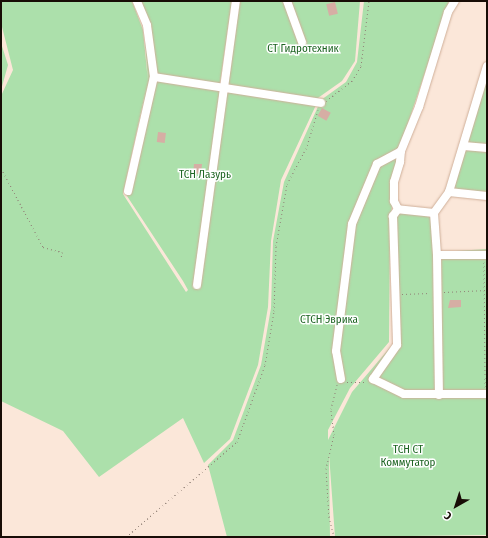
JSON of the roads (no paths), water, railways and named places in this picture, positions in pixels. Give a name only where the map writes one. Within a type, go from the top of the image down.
[{"type":"lane","points":[[128,191],[154,77],[147,25],[137,1]]},
{"type":"lane","points":[[197,284],[236,1]]},
{"type":"lane","points":[[287,1],[302,42]]},
{"type":"lane","points":[[398,209],[394,201],[394,182],[400,162],[401,151],[419,106],[448,12],[455,1]]},
{"type":"lane","points":[[439,395],[440,292],[434,213],[449,192],[464,146],[483,99],[487,66]]},
{"type":"lane","points":[[154,77],[321,104]]},
{"type":"lane","points":[[464,146],[487,148]]},
{"type":"lane","points":[[341,379],[336,351],[352,224],[377,164],[401,151]]},
{"type":"lane","points":[[449,192],[487,196]]},
{"type":"lane","points":[[398,209],[434,213]]},
{"type":"lane","points":[[398,209],[393,216],[397,345],[373,379],[404,394],[486,394]]},
{"type":"lane","points":[[437,255],[486,255]]},
{"type":"park label","name":"СТ Гидротехник","points":[[303,49]]},
{"type":"park label","name":"ТСН Лазурь","points":[[205,175]]},
{"type":"park label","name":"СТСН Эврика","points":[[329,320]]},
{"type":"park label","name":"ТСН СТ Коммутатор","points":[[408,457]]}]
